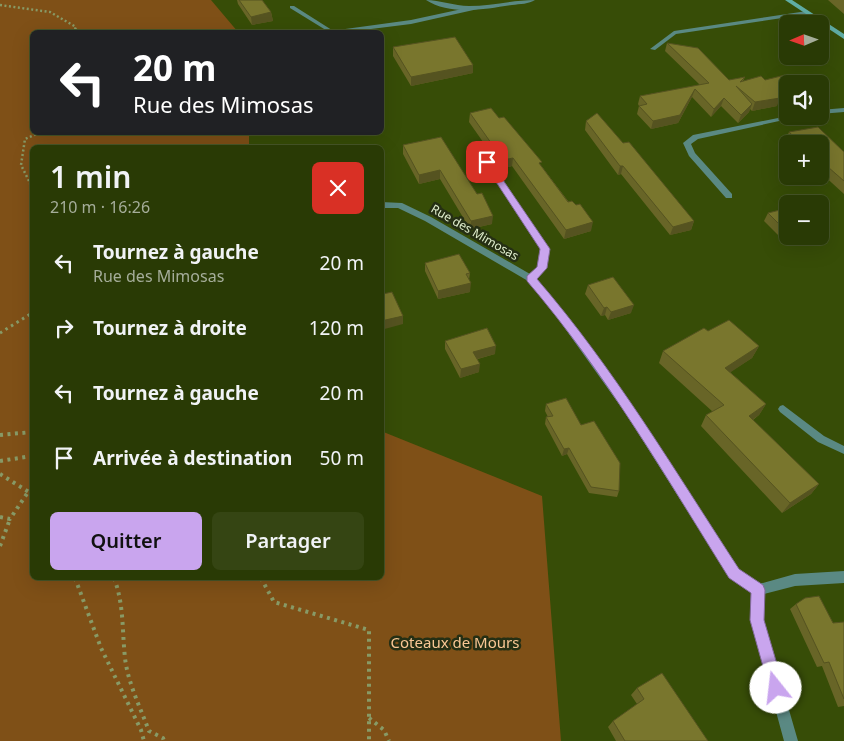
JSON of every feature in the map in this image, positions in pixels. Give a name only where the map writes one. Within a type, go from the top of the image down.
[{"type":"street","points":[[429,0],[445,7],[476,8],[532,0]]},
{"type":"street","points":[[788,0],[844,37]]},
{"type":"street","points":[[829,111],[844,110]]},
{"type":"street","points":[[729,196],[692,154],[687,142],[696,137],[779,120]]},
{"type":"street","points":[[487,162],[545,249],[542,268],[531,279]]},
{"type":"street","name":"Rue des Mimosas","points":[[384,205],[399,205],[406,208],[531,279],[552,304],[630,411],[734,574],[758,590]]},
{"type":"street","points":[[791,741],[757,620],[758,590],[795,580],[844,577]]},
{"type":"lane","points":[[292,7],[329,30]]},
{"type":"lane","points":[[353,30],[412,22],[476,8]]},
{"type":"lane","points":[[653,49],[674,33],[807,13]]},
{"type":"lane","points":[[784,409],[821,439],[844,450]]},
{"type":"path","points":[[0,5],[44,9],[66,18],[76,27],[75,30]]},
{"type":"path","points":[[30,183],[21,165],[25,139],[34,135]]},
{"type":"path","points":[[0,333],[30,314]]},
{"type":"path","points":[[0,434],[30,432]]},
{"type":"path","points":[[0,461],[30,456]]},
{"type":"path","points":[[0,474],[30,493],[10,519],[0,546]]},
{"type":"path","points":[[0,517],[10,519]]},
{"type":"path","points":[[76,580],[101,648],[141,730],[144,741]]},
{"type":"path","points":[[115,580],[125,616],[126,657],[130,678],[149,731],[163,738],[164,741]]},
{"type":"path","points":[[262,580],[274,602],[369,630],[370,741]]},
{"type":"path","points":[[369,718],[384,730],[389,741]]},
{"type":"green space","name":"Coteaux de Mours","points":[[0,0],[211,0],[236,30],[30,30],[30,135],[249,135],[249,145],[30,145],[30,580],[384,580],[384,432],[542,496],[561,741],[0,741]]},
{"type":"building","points":[[239,0],[262,0],[271,12],[251,17]]},
{"type":"building","points":[[455,37],[473,65],[411,77],[393,47]]},
{"type":"building","points":[[667,43],[698,48],[729,80],[745,77],[740,82],[761,76],[765,80],[779,76],[779,98],[755,102],[736,86],[752,104],[741,115],[724,98],[714,109],[695,89],[680,115],[653,121],[639,106],[647,104],[640,96],[709,83]]},
{"type":"building","points":[[491,108],[499,118],[504,117],[542,162],[539,163],[568,202],[572,201],[576,205],[580,204],[593,222],[566,230],[513,158],[503,160],[470,113]]},
{"type":"building","points":[[597,113],[623,143],[629,142],[694,221],[673,227],[623,166],[620,166],[586,121]]},
{"type":"building","points":[[818,127],[826,135],[792,135],[789,132]]},
{"type":"building","points":[[441,137],[477,194],[482,193],[493,216],[471,221],[440,170],[419,175],[403,145]]},
{"type":"building","points":[[829,138],[844,152],[844,181],[829,168]]},
{"type":"building","points":[[779,210],[779,224],[768,213]]},
{"type":"building","points":[[459,254],[470,273],[466,274],[471,283],[438,291],[425,263]]},
{"type":"building","points":[[613,277],[634,305],[611,312],[607,307],[604,308],[588,285]]},
{"type":"building","points":[[392,292],[403,316],[384,320],[384,294]]},
{"type":"building","points":[[729,320],[759,346],[725,368],[766,404],[749,416],[819,484],[790,503],[706,415],[724,405],[663,351],[704,328],[708,331]]},
{"type":"building","points":[[487,328],[496,346],[473,352],[480,364],[461,369],[445,341]]},
{"type":"building","points":[[566,398],[581,425],[594,421],[620,463],[619,491],[591,487],[569,448],[564,449],[546,417],[553,416],[546,404]]},
{"type":"building","points":[[819,596],[833,623],[844,622],[844,699],[829,662],[824,663],[796,604],[805,598]]},
{"type":"building","points":[[662,673],[708,741],[625,741],[613,721],[644,699],[637,688]]},
{"type":"route","points":[[487,162],[545,249],[542,268],[531,279],[552,304],[630,411],[734,574],[758,590],[757,620],[776,688]]}]
